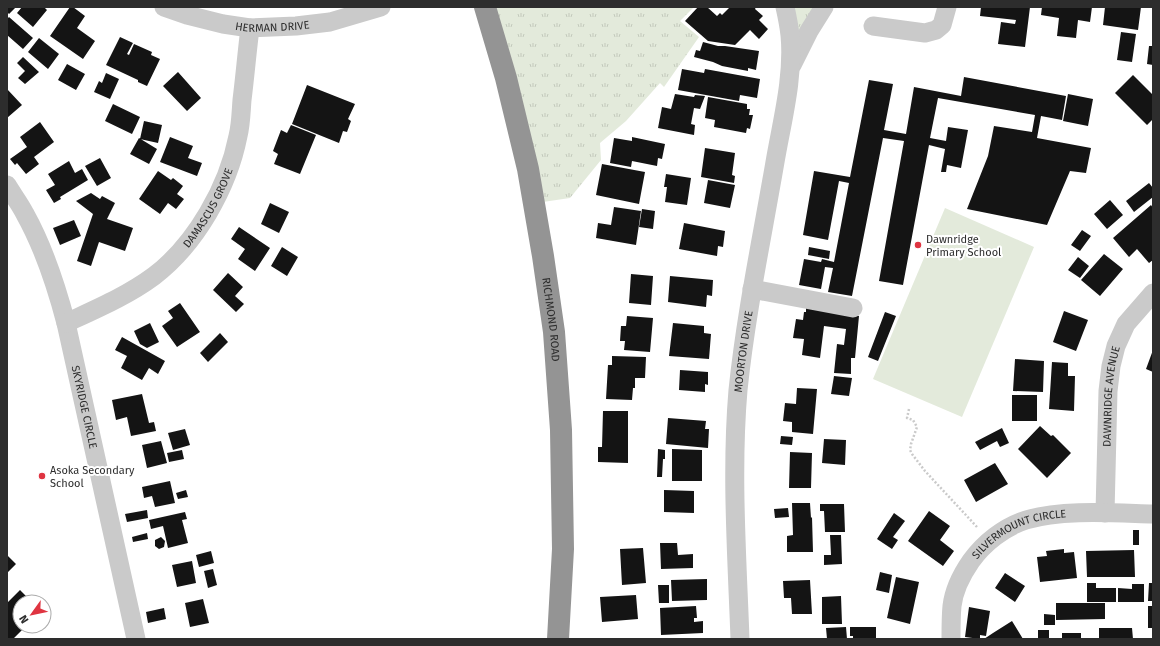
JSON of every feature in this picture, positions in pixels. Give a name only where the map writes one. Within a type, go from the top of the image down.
[{"type":"highway","name":"RICHMOND ROAD","points":[[485,7],[506,78],[528,169],[554,332],[562,430],[564,549],[558,639]]},
{"type":"street","name":"HERMAN DRIVE","points":[[164,7],[187,15],[223,24],[250,28],[296,26],[330,22],[381,7]]},
{"type":"street","name":"MOORTON DRIVE","points":[[740,639],[735,537],[735,465],[738,390],[752,289],[765,224],[790,68],[790,36],[785,7]]},
{"type":"street","name":"MOORTON DRIVE","points":[[790,68],[809,30],[824,7]]},
{"type":"street","points":[[873,26],[925,33],[936,30],[942,25],[947,7]]},
{"type":"street","name":"DAMASCUS GROVE","points":[[66,323],[128,294],[154,276],[173,259],[194,233],[212,207],[231,166],[239,135],[250,28]]},
{"type":"street","name":"SKYRIDGE CIRCLE","points":[[7,185],[25,214],[43,253],[66,323],[136,639]]},
{"type":"street","points":[[752,289],[853,308]]},
{"type":"street","name":"DAWNRIDGE AVENUE","points":[[1105,513],[1108,391],[1111,366],[1116,346],[1126,324],[1153,293]]},
{"type":"street","name":"SILVERMOUNT CIRCLE","points":[[951,639],[952,605],[958,584],[967,567],[978,552],[1007,528],[1026,520],[1058,514],[1153,514]]},
{"type":"path","points":[[909,409],[907,418],[913,420],[917,427],[911,444],[910,450],[912,454],[990,541]]},
{"type":"green space","points":[[487,7],[694,7],[680,21],[699,37],[664,87],[660,83],[626,121],[600,143],[601,160],[570,198],[536,203]]},
{"type":"green space","points":[[784,7],[824,7],[790,69]]},
{"type":"green space","points":[[945,208],[1034,247],[962,417],[873,379]]},
{"type":"building","points":[[7,7],[16,7],[9,14],[7,12]]},
{"type":"building","points":[[22,7],[44,7],[47,10],[33,27],[17,13]]},
{"type":"building","points":[[70,7],[73,7],[85,16],[77,28],[95,41],[83,59],[50,36]]},
{"type":"building","points":[[698,7],[707,7],[717,16],[720,13],[722,15],[730,7],[756,7],[755,9],[763,16],[759,20],[768,29],[759,39],[750,30],[735,45],[708,41],[685,21]]},
{"type":"building","points":[[981,7],[1030,7],[1025,47],[998,44],[1001,22],[1015,24],[1016,20],[980,16]]},
{"type":"building","points":[[1042,7],[1092,7],[1090,22],[1078,20],[1076,38],[1057,36],[1059,18],[1041,15]]},
{"type":"building","points":[[1105,7],[1141,7],[1138,30],[1103,25]]},
{"type":"building","points":[[9,17],[33,38],[23,49],[7,35],[7,19]]},
{"type":"building","points":[[1121,32],[1136,34],[1132,62],[1117,60]]},
{"type":"building","points":[[120,37],[133,43],[127,54],[129,55],[134,44],[152,52],[151,55],[160,59],[147,86],[138,82],[138,80],[106,65]]},
{"type":"building","points":[[39,38],[59,54],[48,69],[28,52]]},
{"type":"building","points":[[703,42],[718,46],[759,51],[756,70],[748,68],[748,71],[722,66],[694,57],[696,50],[700,51]]},
{"type":"building","points":[[1149,46],[1153,46],[1153,65],[1147,64]]},
{"type":"building","points":[[23,57],[39,72],[25,84],[18,78],[25,71],[17,63]]},
{"type":"building","points":[[67,64],[85,74],[76,90],[58,80]]},
{"type":"building","points":[[682,69],[704,73],[705,69],[760,79],[757,98],[740,95],[739,101],[678,90]]},
{"type":"building","points":[[178,72],[201,98],[187,111],[163,86]]},
{"type":"building","points":[[106,73],[119,79],[110,99],[94,92],[99,81],[102,83]]},
{"type":"building","points":[[1133,75],[1153,95],[1153,119],[1147,125],[1115,93]]},
{"type":"building","points":[[964,77],[1066,96],[1062,120],[1041,116],[1037,138],[1091,148],[1086,173],[1070,171],[1047,225],[967,209],[988,156],[994,126],[1032,132],[1035,115],[938,98],[930,138],[946,141],[948,127],[968,130],[961,168],[947,165],[946,172],[941,172],[945,149],[929,145],[903,285],[879,281],[904,141],[883,138],[852,296],[828,292],[833,268],[825,267],[821,289],[799,285],[804,259],[821,262],[822,259],[834,262],[849,183],[839,181],[828,240],[803,235],[814,171],[850,177],[869,80],[893,84],[884,130],[906,134],[914,87],[961,96]]},
{"type":"building","points":[[307,85],[355,104],[348,119],[351,121],[347,132],[343,131],[339,143],[292,124]]},
{"type":"building","points":[[7,89],[22,105],[7,118]]},
{"type":"building","points":[[675,94],[694,97],[695,95],[705,96],[700,109],[694,108],[691,124],[695,125],[694,135],[658,128],[662,107],[671,109]]},
{"type":"building","points":[[1068,94],[1093,99],[1088,126],[1063,121]]},
{"type":"building","points":[[708,97],[747,104],[747,109],[750,109],[749,115],[753,115],[750,129],[747,128],[746,133],[714,127],[715,120],[705,118]]},
{"type":"building","points":[[113,104],[140,117],[132,134],[105,121]]},
{"type":"building","points":[[144,121],[162,125],[158,143],[140,139]]},
{"type":"building","points":[[40,122],[54,142],[34,157],[39,164],[26,174],[17,163],[15,165],[10,159],[27,147],[20,137]]},
{"type":"building","points":[[291,125],[316,135],[300,174],[274,164],[278,154],[273,151],[281,130],[287,133]]},
{"type":"building","points":[[170,137],[193,146],[188,158],[202,163],[197,176],[160,162]]},
{"type":"building","points":[[632,137],[665,144],[662,159],[658,158],[657,166],[632,161],[631,167],[610,163],[614,138],[632,141]]},
{"type":"building","points":[[139,138],[157,149],[149,164],[130,154]]},
{"type":"building","points":[[705,148],[735,153],[732,175],[735,176],[734,183],[701,177]]},
{"type":"building","points":[[100,158],[111,178],[97,186],[85,166]]},
{"type":"building","points":[[69,161],[75,173],[82,169],[88,180],[60,197],[61,199],[54,203],[46,190],[55,185],[48,174]]},
{"type":"building","points":[[602,164],[645,172],[639,204],[596,195]]},
{"type":"building","points":[[158,171],[171,180],[173,178],[183,186],[177,194],[184,199],[176,209],[168,203],[160,214],[139,199]]},
{"type":"building","points":[[666,174],[691,178],[687,205],[665,202],[667,187],[664,187]]},
{"type":"building","points":[[708,180],[735,185],[730,208],[704,203]]},
{"type":"building","points":[[1149,183],[1153,188],[1153,197],[1134,212],[1126,201]]},
{"type":"building","points":[[91,193],[100,199],[102,196],[115,203],[107,219],[133,228],[125,251],[99,242],[91,266],[77,261],[93,214],[76,201]]},
{"type":"building","points":[[1110,200],[1123,215],[1107,229],[1094,214]]},
{"type":"building","points":[[270,203],[289,212],[279,233],[261,224]]},
{"type":"building","points":[[1151,205],[1153,208],[1153,260],[1149,263],[1137,249],[1129,257],[1113,238]]},
{"type":"building","points":[[614,207],[641,211],[636,245],[596,238],[598,223],[611,225]]},
{"type":"building","points":[[642,209],[655,211],[653,229],[639,227]]},
{"type":"building","points":[[74,220],[81,236],[60,245],[53,228]]},
{"type":"building","points":[[684,223],[725,231],[723,247],[718,246],[717,256],[679,249]]},
{"type":"building","points":[[239,227],[270,248],[255,271],[238,259],[245,249],[231,239]]},
{"type":"building","points":[[1082,230],[1091,236],[1080,251],[1071,245]]},
{"type":"building","points":[[282,247],[298,257],[287,276],[271,266]]},
{"type":"building","points":[[809,247],[830,251],[829,259],[808,255]]},
{"type":"building","points":[[1104,254],[1123,269],[1100,296],[1081,280]]},
{"type":"building","points":[[1078,257],[1089,266],[1080,278],[1068,270]]},
{"type":"building","points":[[228,273],[243,287],[235,296],[244,304],[236,312],[213,290]]},
{"type":"building","points":[[631,274],[653,276],[651,305],[629,303]]},
{"type":"building","points":[[670,276],[713,280],[712,296],[707,295],[706,307],[668,302]]},
{"type":"building","points":[[180,303],[200,332],[177,347],[162,326],[173,318],[168,311]]},
{"type":"building","points":[[806,306],[859,316],[855,358],[851,358],[851,374],[834,373],[837,344],[844,345],[846,329],[824,326],[820,358],[802,355],[804,339],[793,338],[796,319],[803,320],[804,312],[806,312]]},
{"type":"building","points":[[1064,311],[1088,320],[1076,351],[1053,342]]},
{"type":"building","points":[[885,312],[896,316],[878,361],[868,357]]},
{"type":"building","points":[[627,316],[653,318],[650,352],[624,350],[625,341],[620,341],[621,326],[626,326]]},
{"type":"building","points":[[150,323],[159,342],[147,348],[140,344],[134,331]]},
{"type":"building","points":[[673,323],[704,326],[704,333],[711,334],[709,359],[669,356]]},
{"type":"building","points":[[220,333],[228,342],[208,362],[200,353]]},
{"type":"building","points":[[122,337],[165,361],[158,374],[149,368],[142,380],[121,368],[127,356],[115,350]]},
{"type":"building","points":[[1153,350],[1153,372],[1146,369]]},
{"type":"building","points":[[612,356],[646,357],[645,378],[635,378],[635,388],[633,388],[632,400],[606,399],[608,365],[612,365]]},
{"type":"building","points":[[1015,359],[1044,361],[1043,392],[1013,391]]},
{"type":"building","points":[[1052,362],[1068,363],[1068,376],[1075,376],[1074,411],[1049,409]]},
{"type":"building","points":[[680,370],[708,372],[708,385],[705,384],[705,392],[679,390]]},
{"type":"building","points":[[834,376],[852,378],[849,396],[831,394]]},
{"type":"building","points":[[797,388],[817,389],[813,434],[792,432],[792,422],[783,421],[785,403],[796,404]]},
{"type":"building","points":[[142,394],[149,423],[154,422],[156,431],[131,436],[127,417],[116,420],[112,400]]},
{"type":"building","points":[[1012,395],[1037,395],[1037,421],[1012,421]]},
{"type":"building","points":[[603,411],[628,411],[628,463],[598,462],[598,447],[602,447]]},
{"type":"building","points":[[668,418],[706,421],[705,429],[709,429],[708,448],[666,444]]},
{"type":"building","points":[[1040,426],[1051,436],[1053,435],[1071,453],[1047,478],[1018,449]]},
{"type":"building","points":[[1002,428],[1009,443],[1000,447],[997,441],[980,450],[975,442]]},
{"type":"building","points":[[185,429],[190,445],[173,450],[168,433]]},
{"type":"building","points":[[781,436],[793,437],[792,445],[780,444]]},
{"type":"building","points":[[824,439],[846,440],[845,465],[822,463]]},
{"type":"building","points":[[161,441],[167,463],[147,468],[142,445]]},
{"type":"building","points":[[658,449],[665,450],[662,477],[657,477]]},
{"type":"building","points":[[672,449],[702,450],[702,481],[672,481]]},
{"type":"building","points":[[182,450],[184,459],[169,462],[167,453]]},
{"type":"building","points":[[790,452],[812,453],[811,488],[789,488]]},
{"type":"building","points":[[995,463],[1008,484],[976,502],[964,480]]},
{"type":"building","points":[[170,481],[175,503],[155,507],[152,496],[144,498],[142,487]]},
{"type":"building","points":[[186,490],[188,497],[178,499],[176,493]]},
{"type":"building","points":[[664,490],[694,491],[694,513],[664,512]]},
{"type":"building","points":[[792,503],[810,503],[813,552],[787,552],[787,536],[793,535]]},
{"type":"building","points":[[820,504],[844,504],[845,532],[825,532],[824,511],[820,511]]},
{"type":"building","points":[[788,508],[789,517],[775,518],[774,509]]},
{"type":"building","points":[[147,510],[148,518],[127,522],[125,514]]},
{"type":"building","points":[[929,511],[950,526],[940,540],[954,551],[943,566],[908,541]]},
{"type":"building","points":[[185,512],[187,519],[182,520],[188,543],[168,548],[163,526],[151,529],[149,520]]},
{"type":"building","points":[[894,513],[905,521],[893,537],[898,540],[892,549],[877,539]]},
{"type":"building","points":[[1133,530],[1139,530],[1139,545],[1133,545]]},
{"type":"building","points":[[147,533],[148,539],[133,542],[132,537]]},
{"type":"building","points":[[830,535],[841,535],[842,564],[824,565],[824,555],[831,555]]},
{"type":"building","points":[[161,537],[165,541],[164,547],[159,549],[155,546],[155,540]]},
{"type":"building","points":[[660,543],[677,543],[678,555],[693,554],[693,568],[661,569]]},
{"type":"building","points":[[643,548],[646,583],[622,585],[620,549]]},
{"type":"building","points":[[1064,549],[1064,553],[1074,552],[1077,578],[1040,582],[1037,557],[1047,556],[1046,551]]},
{"type":"building","points":[[1134,550],[1135,577],[1087,577],[1086,551]]},
{"type":"building","points":[[211,551],[214,563],[199,567],[196,555]]},
{"type":"building","points":[[7,555],[16,564],[7,573]]},
{"type":"building","points":[[192,561],[196,583],[177,587],[172,565]]},
{"type":"building","points":[[213,569],[217,585],[208,588],[204,571]]},
{"type":"building","points":[[880,572],[892,575],[889,593],[876,590]]},
{"type":"building","points":[[1005,573],[1025,586],[1015,602],[995,588]]},
{"type":"building","points":[[896,577],[919,582],[910,624],[887,618]]},
{"type":"building","points":[[707,579],[707,600],[672,601],[671,580]]},
{"type":"building","points":[[810,580],[812,614],[792,614],[791,598],[784,598],[783,581]]},
{"type":"building","points":[[1087,583],[1096,583],[1096,588],[1116,588],[1116,602],[1087,602]]},
{"type":"building","points":[[1149,583],[1153,583],[1153,601],[1148,601]]},
{"type":"building","points":[[1132,584],[1144,584],[1144,602],[1118,602],[1118,588],[1132,589]]},
{"type":"building","points":[[658,585],[669,585],[669,603],[659,603]]},
{"type":"building","points":[[20,590],[24,594],[16,594]]},
{"type":"building","points":[[636,595],[638,619],[602,622],[600,597]]},
{"type":"building","points":[[841,596],[842,624],[822,624],[822,597]]},
{"type":"building","points":[[12,598],[12,634],[18,634],[13,639],[7,639],[7,603]]},
{"type":"building","points":[[203,599],[209,623],[190,627],[185,603]]},
{"type":"building","points":[[1056,603],[1105,603],[1105,619],[1056,620]]},
{"type":"building","points":[[696,606],[697,618],[694,618],[694,622],[703,621],[703,633],[661,635],[660,608]]},
{"type":"building","points":[[1148,606],[1153,606],[1153,628],[1148,628]]},
{"type":"building","points":[[969,607],[990,611],[986,636],[980,635],[980,639],[965,637]]},
{"type":"building","points":[[164,608],[166,619],[148,623],[146,612]]},
{"type":"building","points":[[1044,614],[1055,615],[1055,625],[1044,625]]},
{"type":"building","points":[[1012,621],[1023,639],[984,639],[993,633]]},
{"type":"building","points":[[846,627],[847,639],[827,639],[826,628]]},
{"type":"building","points":[[850,627],[876,627],[876,639],[853,639],[853,636],[850,636]]},
{"type":"building","points":[[1099,628],[1132,628],[1133,639],[1099,639]]},
{"type":"building","points":[[1038,630],[1049,630],[1049,639],[1038,639]]},
{"type":"building","points":[[1062,633],[1081,633],[1081,639],[1062,639]]},
{"type":"place","name":"Dawnridge Primary School","points":[[918,245]]},
{"type":"place","name":"Asoka Secondary School","points":[[42,476]]}]
